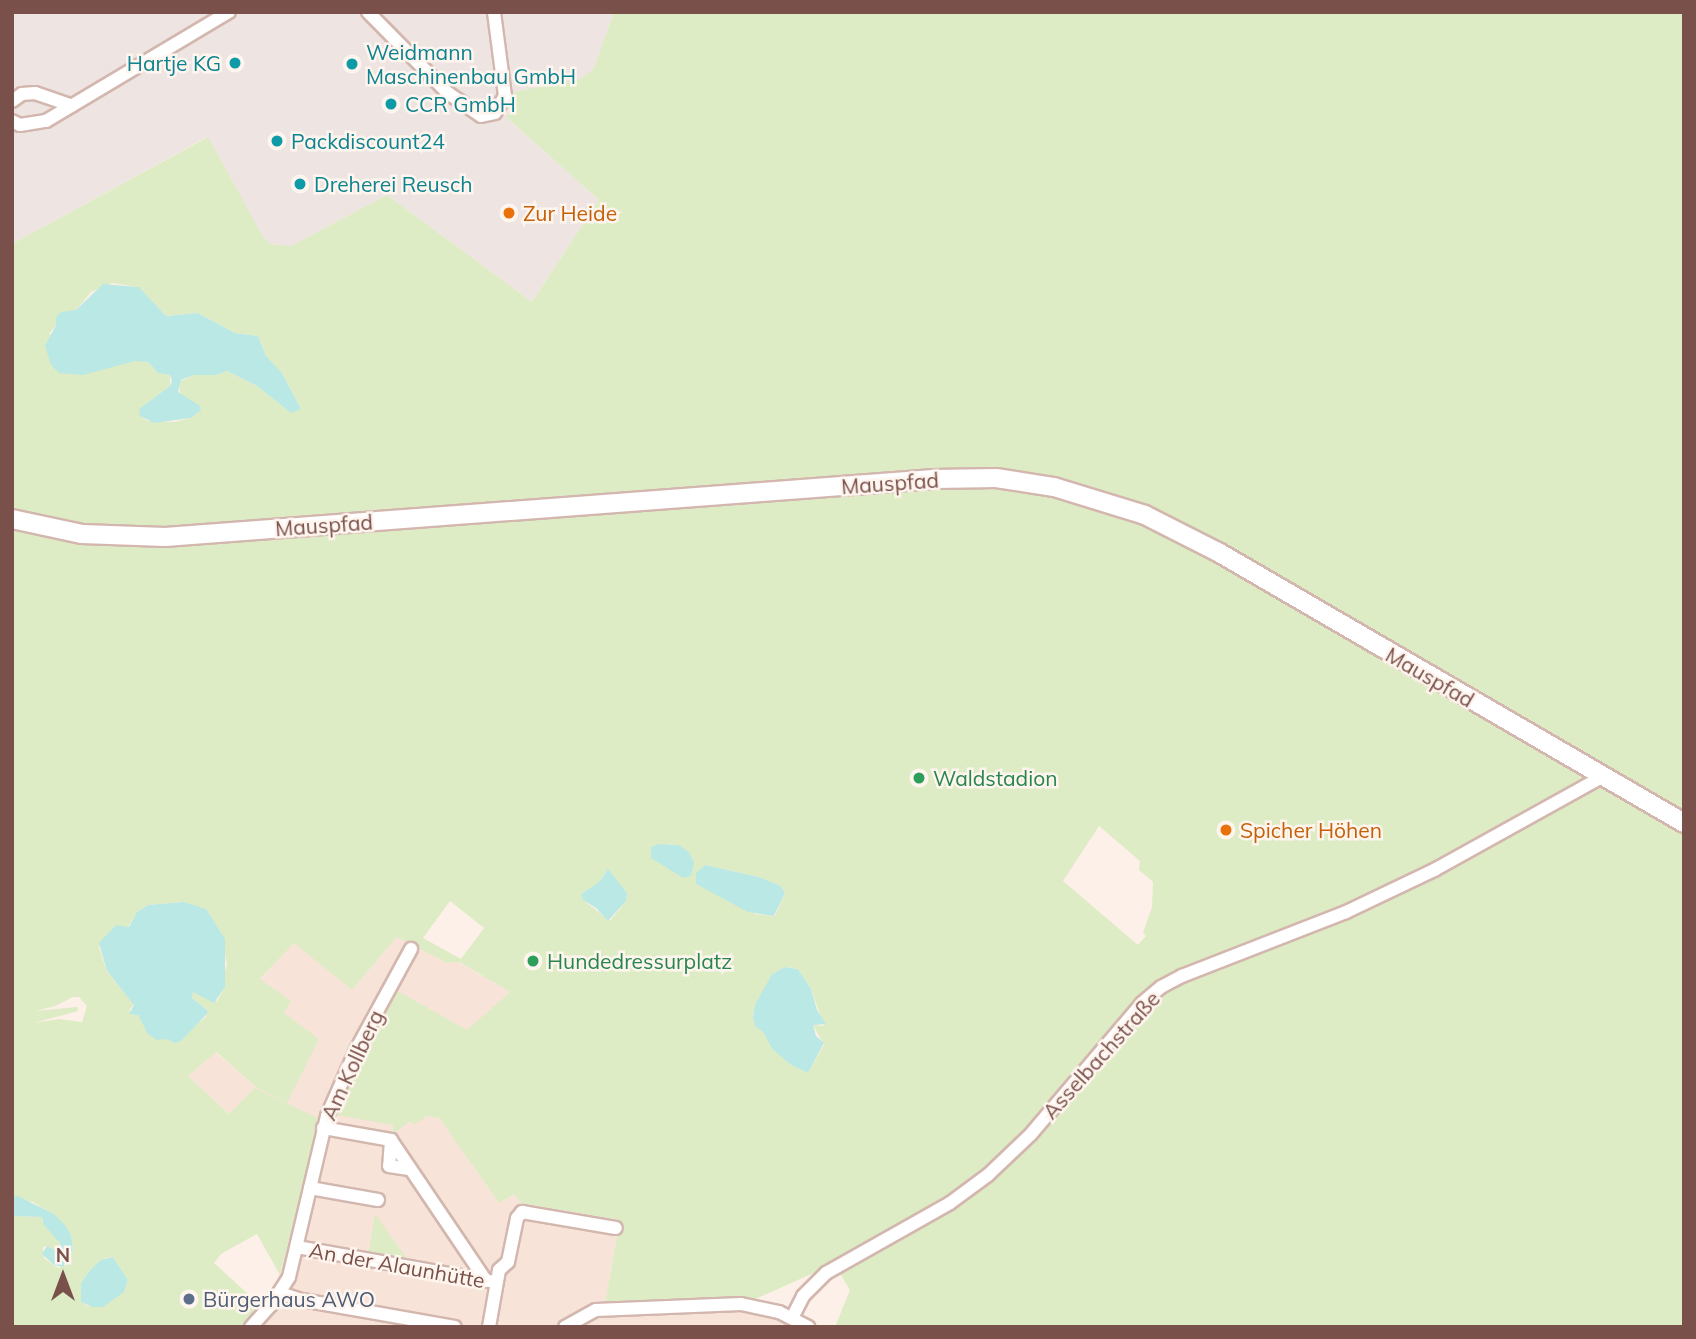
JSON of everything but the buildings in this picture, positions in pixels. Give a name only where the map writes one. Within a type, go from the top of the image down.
[{"type":"street","points":[[12,121],[19,125],[33,125],[72,106],[229,12]]},
{"type":"street","points":[[368,12],[449,93],[481,116],[495,113],[505,96],[494,12]]},
{"type":"street","points":[[12,101],[22,94],[35,93],[72,106]]},
{"type":"street","name":"Mauspfad","points":[[12,519],[82,534],[165,537],[934,479],[996,478],[1054,487],[1122,506],[1182,532],[1684,823]]},
{"type":"street","name":"Asselbachstraße","points":[[792,1318],[803,1296],[826,1273],[950,1203],[988,1175],[1031,1134],[1142,1003],[1161,987],[1358,906],[1434,870],[1602,777]]},
{"type":"street","name":"Am Kollberg","points":[[251,1327],[280,1293],[289,1277],[323,1128],[356,1048],[411,948]]},
{"type":"street","points":[[323,1128],[391,1140],[389,1166],[409,1169],[491,1281]]},
{"type":"street","points":[[310,1188],[378,1200]]},
{"type":"street","points":[[489,1327],[491,1281],[508,1262],[517,1218],[522,1212],[616,1228]]},
{"type":"street","name":"An der Alaunhütte","points":[[297,1247],[491,1281]]},
{"type":"street","points":[[280,1293],[302,1300],[455,1327]]},
{"type":"street","points":[[565,1327],[596,1310],[741,1304],[766,1308],[808,1327]]},
{"type":"shaded area","points":[[12,12],[614,12],[593,70],[580,79],[515,99],[506,117],[599,200],[532,302],[387,195],[291,246],[270,244],[263,238],[207,137],[12,244]]},
{"type":"shaded area","points":[[397,937],[447,963],[458,962],[510,992],[468,1030],[393,1125],[392,1133],[411,1121],[427,1116],[439,1118],[499,1203],[514,1194],[521,1203],[620,1220],[605,1304],[751,1301],[786,1308],[815,1327],[244,1327],[265,1302],[280,1275],[320,1119],[229,1114],[188,1076],[215,1052],[256,1087],[283,1013],[291,1002],[260,980],[294,942],[352,990]]},
{"type":"green space","points":[[614,12],[1684,12],[1684,1327],[835,1327],[850,1290],[834,1264],[755,1299],[605,1304],[620,1220],[521,1203],[514,1194],[499,1203],[439,1118],[427,1116],[414,1125],[411,1121],[392,1134],[393,1125],[337,1115],[379,1015],[394,989],[467,1030],[510,992],[459,962],[447,963],[397,937],[352,990],[294,943],[260,979],[291,1001],[284,1013],[319,1039],[287,1103],[256,1087],[216,1052],[188,1076],[229,1114],[255,1088],[320,1119],[280,1275],[257,1234],[221,1254],[214,1263],[260,1305],[241,1327],[12,1327],[12,1216],[42,1217],[42,1222],[60,1243],[63,1251],[61,1253],[47,1246],[43,1247],[44,1258],[58,1268],[66,1265],[73,1249],[71,1235],[54,1215],[33,1202],[12,1197],[12,244],[208,137],[263,237],[270,244],[291,246],[387,195],[532,302],[599,200],[506,117],[513,107],[514,92],[580,79],[593,70]],"holes":[[[112,283],[139,287],[166,316],[198,313],[235,333],[258,336],[268,360],[282,373],[300,407],[291,413],[257,386],[227,371],[216,375],[194,375],[179,382],[180,394],[201,409],[191,418],[174,422],[148,421],[140,416],[142,407],[170,386],[170,375],[158,373],[148,362],[49,334],[56,325],[56,317],[76,310],[91,292]],[[1099,826],[1140,861],[1139,870],[1153,882],[1152,907],[1143,933],[1146,936],[1138,945],[1063,881]],[[667,844],[679,845],[689,852],[684,878],[658,862]],[[705,865],[759,877],[781,886],[785,893],[775,916],[755,914],[696,884],[696,873]],[[607,870],[627,893],[626,901],[610,921],[583,900],[581,894],[599,882]],[[450,901],[484,928],[461,959],[423,938]],[[184,902],[206,910],[221,933],[227,965],[223,978],[225,987],[217,1001],[193,991],[192,998],[208,1011],[206,1017],[186,1033],[157,1040],[138,1015],[129,1011],[134,1004],[107,972],[99,947],[106,937],[128,927],[138,911],[148,905]],[[785,967],[798,969],[811,989],[824,1026],[813,1025],[824,1045],[808,1073],[791,1065],[772,1049],[763,1032],[756,1026],[753,1013],[772,974]],[[73,997],[79,997],[87,1006],[82,1022],[59,1019],[34,1023],[78,1011],[77,1007],[36,1011]],[[113,1257],[128,1280],[124,1292],[88,1306],[82,1302],[81,1283],[90,1270],[106,1258]]]},
{"type":"green space","points":[[375,1214],[410,1263],[368,1256]]},
{"type":"water","points":[[103,284],[139,287],[166,316],[198,313],[235,333],[258,336],[266,356],[282,373],[301,409],[291,413],[257,386],[227,371],[216,375],[194,375],[181,380],[178,392],[200,406],[201,410],[191,418],[154,423],[140,416],[139,409],[170,386],[172,381],[170,375],[158,373],[148,362],[135,361],[83,375],[59,373],[51,365],[45,346],[56,325],[56,317],[61,312],[76,310]]},
{"type":"water","points":[[659,844],[679,845],[689,852],[694,863],[691,876],[683,878],[651,858],[651,847]]},
{"type":"water","points":[[705,865],[759,877],[781,886],[785,893],[774,916],[748,912],[696,884],[696,873]]},
{"type":"water","points":[[608,869],[627,893],[626,901],[608,921],[596,908],[583,900],[581,894],[599,882]]},
{"type":"water","points":[[184,902],[206,909],[225,939],[225,987],[214,1003],[193,992],[192,998],[208,1011],[207,1014],[181,1041],[174,1043],[167,1039],[157,1040],[148,1034],[138,1015],[129,1014],[134,1005],[107,971],[99,943],[116,925],[129,927],[137,912],[148,905]]},
{"type":"water","points":[[785,967],[798,969],[811,989],[817,1010],[826,1024],[813,1025],[816,1036],[824,1043],[808,1073],[791,1065],[772,1049],[763,1032],[755,1026],[753,1017],[755,1005],[772,974]]},
{"type":"water","points":[[18,1196],[54,1214],[71,1235],[73,1249],[63,1267],[54,1265],[42,1254],[47,1246],[61,1253],[63,1251],[60,1243],[43,1224],[42,1217],[12,1216],[12,1197]]},
{"type":"water","points":[[113,1257],[128,1280],[124,1292],[103,1307],[93,1307],[81,1302],[81,1283],[90,1270],[101,1260]]},
{"type":"place","name":"Hartje KG","points":[[235,63]]},
{"type":"place","name":"Weidmann Maschinenbau GmbH","points":[[352,64]]},
{"type":"place","name":"CCR GmbH","points":[[391,104]]},
{"type":"place","name":"Packdiscount24","points":[[277,141]]},
{"type":"place","name":"Dreherei Reusch","points":[[300,184]]},
{"type":"place","name":"Zur Heide","points":[[509,213]]},
{"type":"place","name":"Waldstadion","points":[[919,778]]},
{"type":"place","name":"Spicher Höhen","points":[[1226,830]]},
{"type":"place","name":"Hundedressurplatz","points":[[533,961]]},
{"type":"place","name":"Bürgerhaus AWO","points":[[189,1299]]}]
